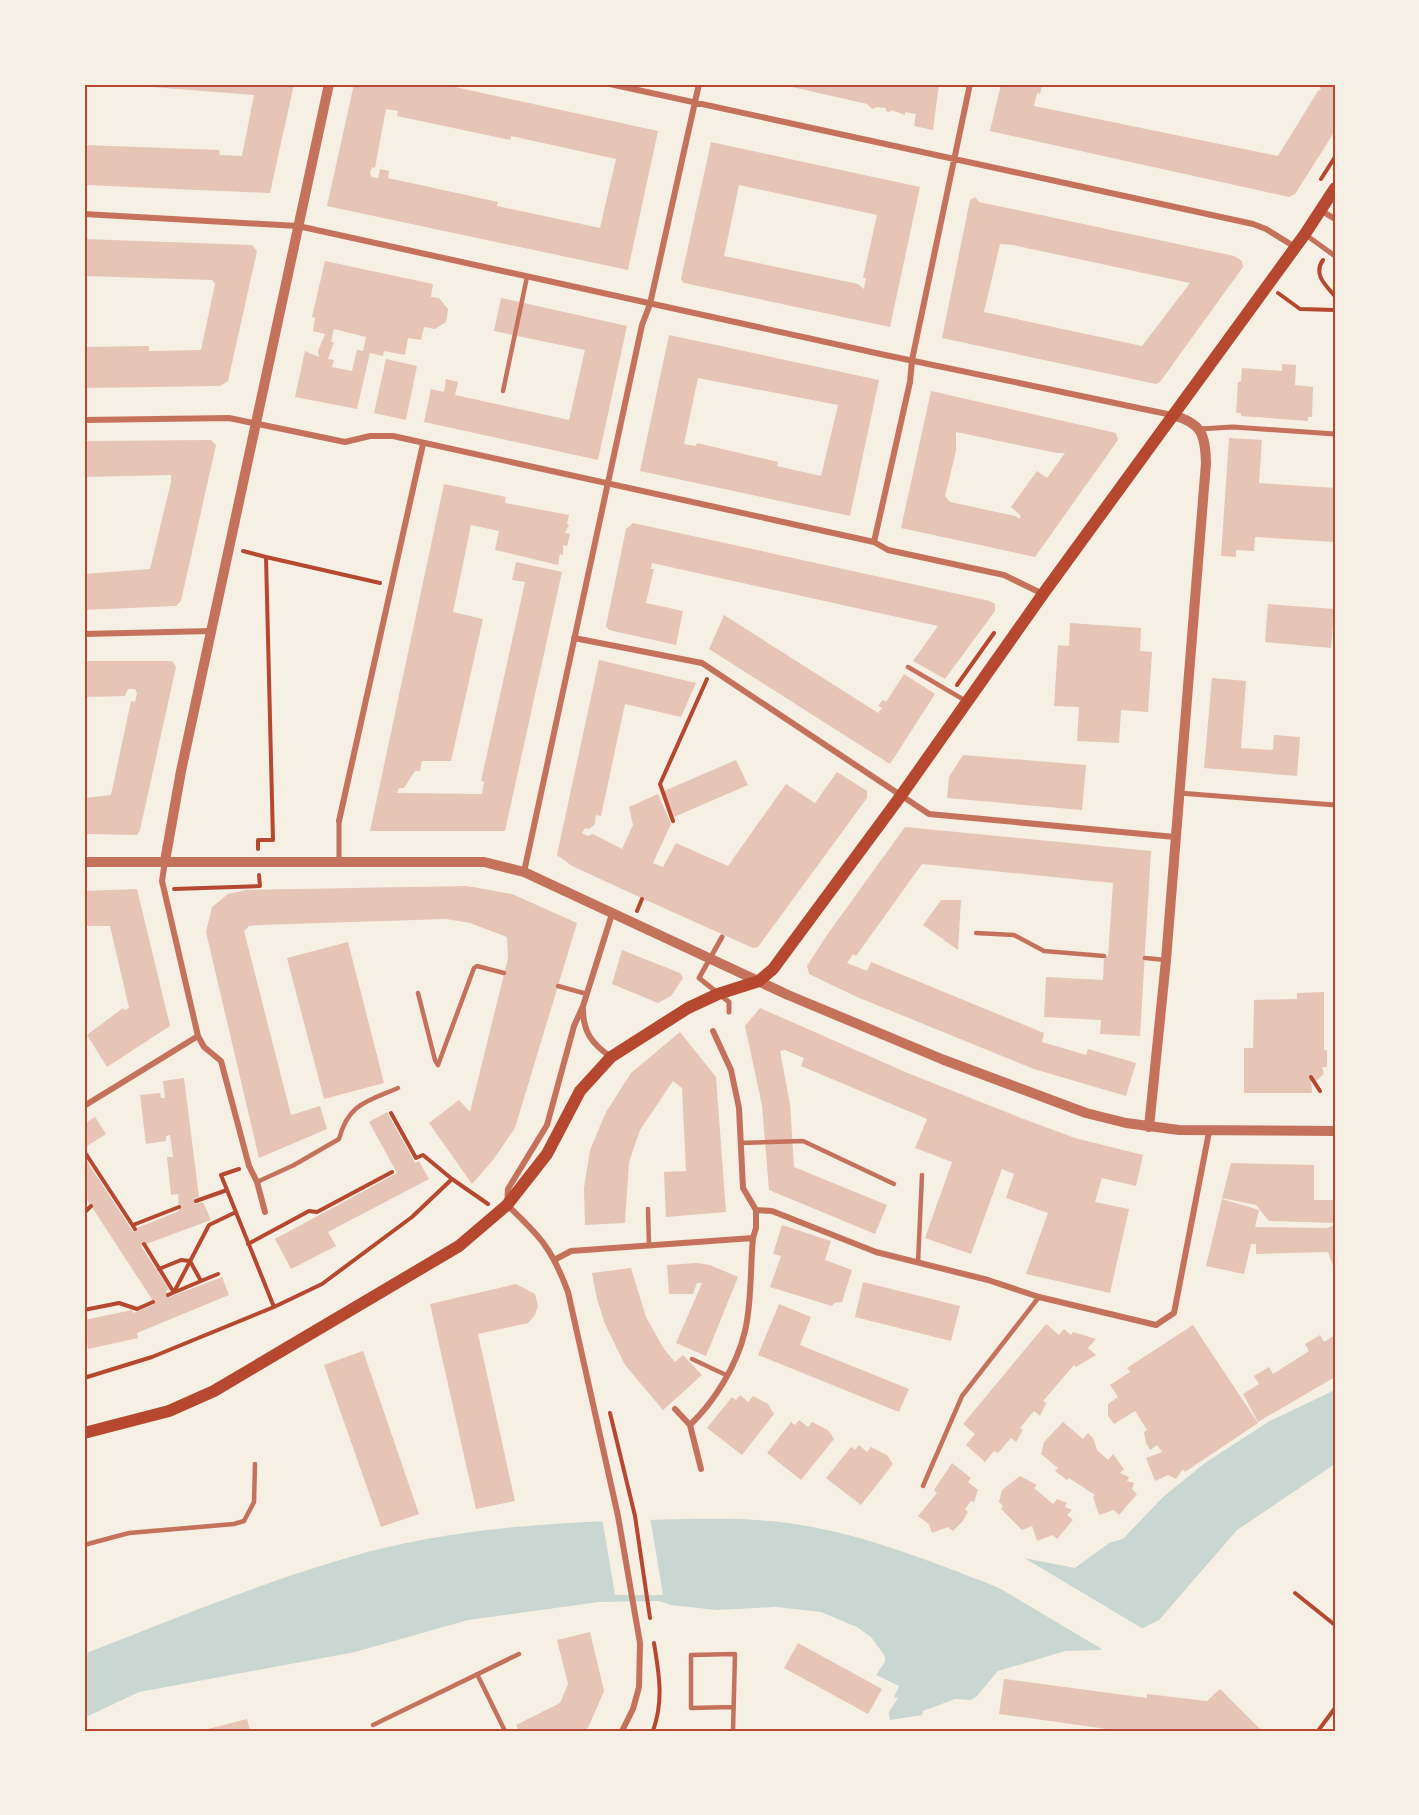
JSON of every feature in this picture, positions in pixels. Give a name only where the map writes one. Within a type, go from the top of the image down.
[{"type":"main road","points":[[84,1433],[169,1411],[214,1391],[439,1260],[481,1230],[504,1209],[548,1154],[580,1091],[611,1057],[661,1023],[718,994],[759,981],[785,955],[900,797],[966,701],[1305,234],[1335,188]]},
{"type":"street","points":[[265,1212],[257,1182],[249,1166],[221,1061],[204,1047],[198,1036],[164,889],[165,861],[181,771],[329,84]]},
{"type":"street","points":[[610,84],[1253,224],[1266,229],[1295,247]]},
{"type":"street","points":[[524,872],[606,484],[642,326],[650,304],[699,84]]},
{"type":"street","points":[[874,542],[910,382],[912,360],[970,84]]},
{"type":"street","points":[[1320,210],[1335,219]]},
{"type":"street","points":[[84,214],[298,226],[1188,419],[1199,429],[1206,447],[1206,464],[1166,960],[1149,1126]]},
{"type":"street","points":[[1305,234],[1335,256]]},
{"type":"street","points":[[84,420],[229,418],[345,442],[382,435],[874,542],[888,550],[1004,575],[1043,594]]},
{"type":"street","points":[[1199,429],[1233,427],[1335,434]]},
{"type":"street","points":[[339,861],[339,821],[423,444]]},
{"type":"street","points":[[84,634],[211,631]]},
{"type":"street","points":[[574,638],[682,660],[692,659],[702,663],[710,671],[929,814],[1175,837]]},
{"type":"street","points":[[1179,793],[1335,805]]},
{"type":"street","points":[[84,862],[466,860],[484,862],[524,872],[759,981],[884,1035],[1053,1101],[1112,1120],[1209,1132],[1335,1131]]},
{"type":"street","points":[[612,914],[583,1006],[574,1026],[547,1125],[508,1189],[504,1209],[540,1236],[556,1259],[568,1292],[618,1516],[632,1593],[641,1668],[633,1709],[621,1731]]},
{"type":"street","points":[[722,937],[699,978],[729,1002],[729,1012]]},
{"type":"street","points":[[583,1006],[585,1029],[599,1049],[611,1057]]},
{"type":"street","points":[[690,1425],[715,1397],[746,1330],[753,1238],[756,1228],[756,1210],[743,1188],[739,1108],[731,1070],[713,1031]]},
{"type":"street","points":[[84,1106],[198,1036]]},
{"type":"street","points":[[756,1210],[772,1211],[876,1252],[1014,1287],[1039,1298],[1156,1325],[1174,1313],[1209,1132]]},
{"type":"street","points":[[556,1259],[571,1251],[753,1238]]},
{"type":"street","points":[[675,1409],[690,1425],[701,1469]]},
{"type":"lane","points":[[502,391],[527,277]]},
{"type":"lane","points":[[908,667],[966,701]]},
{"type":"lane","points":[[976,933],[1014,935],[1044,951],[1104,956]]},
{"type":"lane","points":[[1145,958],[1166,960]]},
{"type":"lane","points":[[418,993],[438,1065],[474,968],[477,966],[504,973]]},
{"type":"lane","points":[[558,986],[587,994]]},
{"type":"lane","points":[[257,1182],[294,1165],[339,1139],[348,1115],[363,1102],[398,1088]]},
{"type":"lane","points":[[740,1143],[803,1141],[894,1184]]},
{"type":"lane","points":[[918,1263],[922,1175]]},
{"type":"lane","points":[[648,1209],[649,1246]]},
{"type":"lane","points":[[922,1486],[962,1396],[1039,1298]]},
{"type":"lane","points":[[692,1359],[726,1376]]},
{"type":"lane","points":[[84,1545],[129,1533],[234,1524],[244,1521],[254,1502],[255,1464]]},
{"type":"lane","points":[[373,1725],[519,1654]]},
{"type":"lane","points":[[733,1707],[691,1708],[691,1655],[735,1654],[733,1731]]},
{"type":"lane","points":[[477,1674],[505,1731]]},
{"type":"path","points":[[1329,252],[1319,266],[1319,278],[1335,296]]},
{"type":"path","points":[[1294,305],[1300,309],[1335,310]]},
{"type":"path","points":[[229,548],[393,586]]},
{"type":"path","points":[[164,889],[260,886],[258,840],[273,840],[266,557]]},
{"type":"path","points":[[673,821],[660,784],[710,671]]},
{"type":"path","points":[[1311,1077],[1320,1091]]},
{"type":"path","points":[[391,1113],[416,1158],[423,1155],[452,1179],[504,1209]]},
{"type":"path","points":[[84,1151],[110,1194],[134,1227],[179,1207]]},
{"type":"path","points":[[249,1166],[221,1175],[274,1307]]},
{"type":"path","points":[[248,1244],[309,1211],[318,1212],[392,1172]]},
{"type":"path","points":[[84,1378],[152,1358],[274,1307],[321,1284],[412,1217],[452,1179]]},
{"type":"path","points":[[196,1201],[227,1190]]},
{"type":"path","points":[[84,1213],[91,1206]]},
{"type":"path","points":[[174,1292],[208,1225],[236,1212]]},
{"type":"path","points":[[144,1244],[174,1292]]},
{"type":"path","points":[[159,1269],[181,1260],[190,1261]]},
{"type":"path","points":[[190,1261],[201,1281]]},
{"type":"path","points":[[168,1294],[218,1274]]},
{"type":"path","points":[[84,1310],[119,1303],[137,1309],[153,1302]]},
{"type":"path","points":[[635,1516],[652,1626]]},
{"type":"path","points":[[1295,1593],[1335,1625]]},
{"type":"path","points":[[653,1637],[662,1691],[661,1707],[653,1731]]},
{"type":"path","points":[[1318,1731],[1335,1708]]},
{"type":"shaded area","points":[[1335,1390],[1335,1464],[1237,1530],[1159,1620],[1100,1650],[1065,1651],[998,1671],[976,1697],[970,1700],[955,1699],[923,1711],[922,1715],[890,1720],[889,1712],[898,1698],[894,1697],[899,1686],[876,1675],[885,1662],[885,1656],[871,1637],[857,1627],[821,1612],[776,1607],[717,1610],[671,1605],[659,1601],[599,1602],[468,1620],[355,1652],[139,1692],[84,1718],[84,1654],[316,1567],[387,1547],[461,1534],[536,1525],[611,1521],[753,1520],[788,1523],[837,1532],[909,1554],[979,1580],[1009,1555],[1075,1568],[1109,1543],[1123,1539],[1163,1497],[1205,1463],[1268,1422]]},
{"type":"pier","points":[[650,1517],[663,1595],[615,1595],[602,1518]]},
{"type":"pier","points":[[1007,1553],[1016,1553],[1145,1630],[1105,1651],[1001,1589],[947,1566],[978,1577]]},
{"type":"building","points":[[114,84],[294,84],[270,193],[84,185],[84,145],[219,150],[220,155],[242,156],[254,95]]},
{"type":"building","points":[[354,84],[441,84],[658,131],[628,270],[327,206]],"holes":[[[386,109],[398,111],[397,116],[510,140],[511,136],[616,159],[600,228],[497,206],[498,202],[388,178],[389,171],[380,169],[378,178],[372,177],[370,173],[372,167],[375,168]]]},
{"type":"building","points":[[779,84],[939,84],[933,130],[914,126],[916,114],[905,112],[905,115],[891,110],[890,112],[886,111],[886,108],[872,109],[867,104]]},
{"type":"building","points":[[1001,84],[1042,84],[1034,106],[1278,156],[1318,91],[1321,90],[1319,84],[1335,84],[1335,131],[1295,194],[1289,197],[990,131]]},
{"type":"building","points":[[711,142],[920,187],[890,327],[684,283],[681,279]],"holes":[[[739,185],[877,215],[863,278],[866,278],[864,289],[858,284],[724,256]]]},
{"type":"building","points":[[975,197],[979,202],[1234,256],[1242,261],[1243,267],[1160,382],[1156,384],[942,338],[970,200]],"holes":[[[1000,244],[1190,283],[1142,346],[984,312]]]},
{"type":"building","points":[[84,239],[252,245],[257,251],[228,381],[220,386],[84,388],[84,347],[149,346],[149,351],[201,350],[215,284],[212,280],[84,276]]},
{"type":"building","points":[[325,261],[433,284],[431,297],[439,298],[448,309],[446,322],[435,329],[424,327],[421,340],[408,338],[405,355],[384,351],[383,356],[370,353],[357,409],[295,397],[305,351],[319,357],[318,351],[325,334],[313,331],[315,318],[312,317]],"holes":[[[334,329],[366,337],[363,351],[357,350],[352,371],[332,367],[334,360],[328,359],[334,342],[331,342]]]},
{"type":"building","points":[[501,298],[627,326],[598,460],[424,422],[431,389],[444,392],[446,379],[458,382],[455,395],[569,420],[585,350],[494,331]]},
{"type":"building","points":[[669,335],[879,380],[850,516],[640,471]],"holes":[[[698,378],[838,405],[821,476],[777,466],[778,462],[697,443],[696,446],[684,444]]]},
{"type":"building","points":[[386,359],[417,366],[406,420],[374,413]]},
{"type":"building","points":[[1282,364],[1296,365],[1295,385],[1313,387],[1312,417],[1308,417],[1308,421],[1241,416],[1241,413],[1236,413],[1238,382],[1241,382],[1242,368],[1282,371]]},
{"type":"building","points":[[931,391],[1116,433],[1118,440],[1035,557],[901,528]],"holes":[[[956,432],[1065,453],[1047,478],[1037,471],[1011,507],[1021,516],[1019,519],[1015,516],[950,502],[945,496],[956,451]]]},
{"type":"building","points":[[1229,438],[1262,440],[1259,483],[1335,488],[1335,542],[1255,537],[1254,551],[1236,550],[1236,557],[1221,556]]},
{"type":"building","points":[[211,440],[216,445],[181,601],[176,606],[84,610],[84,574],[150,569],[171,475],[84,477],[84,441]]},
{"type":"building","points":[[444,484],[506,497],[505,503],[569,515],[567,524],[569,525],[565,533],[570,534],[567,546],[563,545],[563,555],[560,554],[558,565],[495,550],[499,531],[471,525],[453,612],[483,619],[451,761],[422,761],[420,771],[415,771],[404,788],[399,788],[397,793],[482,794],[484,782],[481,781],[525,582],[512,580],[516,562],[562,572],[505,831],[370,831]]},
{"type":"building","points":[[633,523],[990,601],[995,604],[995,611],[945,679],[913,661],[938,626],[652,563],[651,569],[654,569],[646,603],[683,611],[676,645],[609,630],[606,626],[626,529]]},
{"type":"building","points":[[1268,604],[1334,609],[1331,648],[1265,642]]},
{"type":"building","points":[[724,615],[878,713],[882,708],[878,706],[883,700],[886,702],[904,674],[935,694],[890,764],[709,649]]},
{"type":"building","points":[[1070,623],[1141,628],[1140,651],[1152,652],[1148,712],[1121,710],[1119,743],[1077,741],[1079,707],[1054,706],[1058,645],[1069,646]]},
{"type":"building","points":[[599,660],[696,683],[681,717],[625,704],[601,816],[596,815],[595,824],[589,829],[585,828],[582,833],[588,836],[593,834],[622,849],[633,825],[629,807],[658,794],[671,824],[653,863],[663,867],[676,843],[728,866],[786,784],[815,803],[837,772],[867,791],[867,798],[758,947],[753,948],[648,901],[572,866],[557,855]]},
{"type":"building","points":[[84,661],[172,661],[176,667],[137,835],[84,834],[84,798],[111,795],[131,701],[135,702],[137,693],[135,689],[128,689],[125,696],[84,697]]},
{"type":"building","points":[[1212,678],[1246,681],[1241,748],[1273,750],[1274,735],[1300,737],[1297,776],[1204,768]]},
{"type":"building","points":[[963,755],[1086,765],[1082,810],[947,798],[949,777]]},
{"type":"building","points":[[736,760],[748,785],[674,817],[664,791]]},
{"type":"building","points":[[905,827],[1151,851],[1140,1036],[1100,1034],[1101,1020],[1044,1017],[1046,977],[1103,980],[1104,956],[1108,956],[1113,883],[922,864],[856,956],[853,954],[847,963],[867,971],[871,962],[1044,1033],[1042,1042],[1086,1055],[1088,1049],[1136,1063],[1126,1096],[1034,1069],[857,997],[809,974],[807,966],[827,935]]},
{"type":"building","points":[[467,886],[512,894],[577,923],[515,1128],[493,1160],[472,1184],[429,1123],[459,1100],[470,1112],[508,958],[507,937],[470,923],[446,919],[260,925],[249,926],[244,931],[291,1115],[320,1106],[327,1129],[259,1158],[206,932],[212,907],[228,894],[246,890]]},
{"type":"building","points":[[137,889],[170,1026],[107,1067],[87,1035],[123,1008],[124,1010],[129,1008],[110,926],[84,926],[84,891]]},
{"type":"building","points":[[941,900],[961,900],[958,950],[923,925]]},
{"type":"building","points":[[348,942],[384,1083],[324,1099],[287,958]]},
{"type":"building","points":[[622,950],[680,973],[683,978],[671,996],[658,1003],[612,984]]},
{"type":"building","points":[[1324,992],[1324,1050],[1327,1050],[1327,1067],[1322,1067],[1324,1074],[1316,1081],[1311,1077],[1312,1093],[1244,1093],[1244,1048],[1253,1048],[1254,1000],[1297,999],[1297,993]]},
{"type":"building","points":[[760,1008],[910,1074],[1021,1118],[1075,1138],[1143,1155],[1136,1186],[1102,1178],[1095,1202],[1129,1209],[1110,1293],[1026,1274],[1048,1213],[1006,1198],[1014,1174],[1002,1169],[971,1254],[925,1238],[952,1162],[915,1148],[927,1119],[801,1066],[804,1058],[785,1050],[780,1051],[790,1104],[794,1167],[887,1205],[875,1234],[769,1190],[762,1105],[745,1026]]},
{"type":"building","points":[[680,1032],[716,1077],[726,1212],[666,1217],[664,1172],[686,1171],[682,1088],[673,1081],[640,1130],[629,1162],[625,1223],[585,1225],[584,1188],[590,1150],[606,1112],[631,1073]]},
{"type":"building","points":[[184,1078],[199,1197],[195,1198],[196,1204],[203,1202],[211,1220],[141,1246],[169,1289],[166,1291],[170,1297],[222,1277],[229,1295],[137,1333],[138,1338],[88,1349],[84,1320],[132,1310],[133,1313],[155,1304],[84,1195],[84,1157],[132,1230],[179,1211],[178,1194],[171,1195],[167,1157],[173,1157],[170,1135],[166,1136],[166,1141],[146,1144],[140,1095],[160,1093],[161,1098],[165,1098],[163,1081]]},
{"type":"building","points":[[387,1112],[415,1163],[419,1161],[429,1179],[328,1232],[336,1246],[291,1269],[275,1239],[397,1173],[369,1122]]},
{"type":"building","points":[[95,1117],[106,1134],[84,1148],[84,1124]]},
{"type":"building","points":[[1231,1163],[1314,1165],[1314,1200],[1335,1200],[1335,1223],[1269,1221],[1256,1205],[1222,1198]]},
{"type":"building","points":[[1222,1199],[1259,1210],[1255,1227],[1327,1228],[1335,1225],[1335,1271],[1328,1252],[1256,1254],[1256,1244],[1251,1244],[1244,1274],[1206,1266]]},
{"type":"building","points":[[782,1225],[831,1241],[825,1260],[852,1270],[842,1302],[834,1303],[832,1306],[770,1287],[781,1256],[773,1254]]},
{"type":"building","points":[[697,1263],[710,1265],[738,1277],[706,1356],[676,1343],[702,1283],[697,1283],[693,1294],[669,1294],[667,1265]]},
{"type":"building","points":[[631,1268],[646,1317],[664,1349],[675,1362],[683,1355],[702,1375],[663,1410],[625,1365],[605,1324],[597,1299],[592,1273]]},
{"type":"building","points":[[863,1282],[960,1306],[951,1341],[855,1317]]},
{"type":"building","points":[[516,1284],[535,1294],[538,1306],[535,1315],[528,1323],[478,1334],[515,1501],[476,1509],[430,1304]]},
{"type":"building","points":[[779,1304],[811,1317],[800,1345],[909,1389],[899,1412],[758,1355]]},
{"type":"building","points":[[1046,1324],[1059,1335],[1064,1329],[1071,1335],[1073,1332],[1096,1339],[1088,1348],[1096,1355],[1076,1367],[1074,1365],[1043,1401],[1046,1403],[1040,1416],[1034,1411],[1020,1428],[1023,1430],[1016,1442],[1011,1438],[998,1453],[994,1451],[985,1462],[966,1445],[975,1434],[963,1424]]},
{"type":"building","points":[[1193,1325],[1258,1423],[1185,1472],[1183,1469],[1176,1479],[1168,1475],[1155,1481],[1146,1458],[1162,1452],[1157,1445],[1150,1450],[1144,1432],[1147,1430],[1135,1411],[1114,1424],[1108,1416],[1108,1404],[1118,1397],[1110,1385],[1130,1372],[1127,1368]]},
{"type":"building","points":[[1320,1335],[1324,1342],[1335,1335],[1335,1377],[1258,1422],[1243,1394],[1259,1384],[1254,1376],[1269,1367],[1273,1374],[1309,1351],[1305,1344]]},
{"type":"building","points":[[363,1351],[419,1514],[381,1527],[324,1365]]},
{"type":"building","points":[[740,1395],[748,1402],[753,1396],[768,1404],[774,1414],[742,1455],[707,1428],[732,1397],[736,1400]]},
{"type":"building","points":[[799,1420],[808,1427],[812,1422],[828,1430],[834,1439],[801,1480],[767,1453],[791,1422],[795,1425]]},
{"type":"building","points":[[1063,1422],[1083,1439],[1088,1433],[1093,1438],[1097,1450],[1108,1460],[1113,1454],[1124,1469],[1120,1473],[1129,1477],[1127,1481],[1134,1483],[1132,1489],[1137,1494],[1119,1515],[1114,1510],[1099,1515],[1093,1497],[1095,1495],[1055,1471],[1058,1468],[1041,1454],[1044,1442]]},
{"type":"building","points":[[859,1445],[867,1452],[871,1447],[887,1455],[893,1464],[861,1505],[826,1478],[851,1447],[855,1450]]},
{"type":"building","points":[[952,1463],[971,1478],[968,1482],[978,1490],[974,1502],[971,1501],[965,1509],[968,1512],[962,1522],[953,1531],[948,1527],[932,1533],[929,1524],[918,1516],[937,1493],[934,1490]]},
{"type":"building","points":[[1020,1476],[1037,1485],[1034,1488],[1053,1504],[1057,1499],[1067,1503],[1065,1507],[1072,1510],[1067,1515],[1073,1520],[1057,1539],[1053,1535],[1037,1541],[1032,1526],[1022,1530],[1001,1509],[1003,1506],[999,1502],[1002,1490]]},
{"type":"building","points":[[590,1632],[604,1691],[588,1728],[581,1731],[519,1731],[516,1725],[560,1703],[568,1684],[557,1640]]},
{"type":"building","points":[[798,1643],[882,1689],[868,1714],[784,1668]]},
{"type":"building","points":[[1004,1679],[1147,1698],[1147,1694],[1207,1701],[1220,1689],[1262,1731],[1121,1731],[999,1714]]},
{"type":"building","points":[[247,1719],[250,1731],[204,1731],[204,1730]]}]
